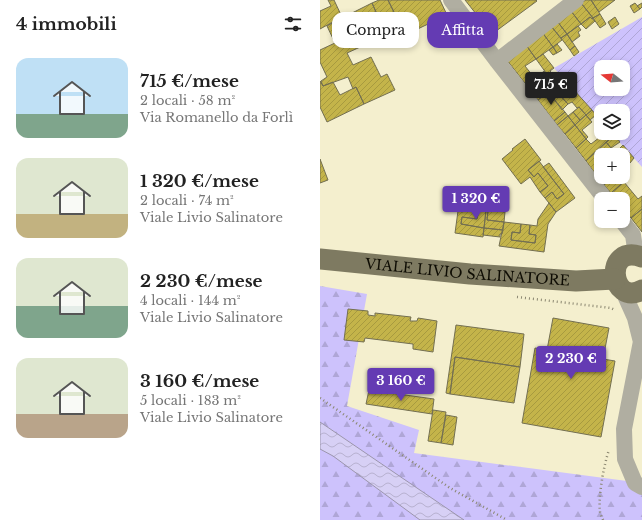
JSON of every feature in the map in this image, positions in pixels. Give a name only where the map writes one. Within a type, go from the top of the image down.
[{"type":"main road","points":[[626,286],[616,266],[619,261],[630,255],[639,256]]},
{"type":"main road","name":"VIALE LIVIO SALINATORE","points":[[320,259],[470,274],[626,286]]},
{"type":"street","points":[[452,0],[497,61],[600,192]]},
{"type":"street","points":[[497,61],[576,0]]},
{"type":"street","points":[[628,228],[633,235],[639,256]]},
{"type":"street","points":[[626,286],[641,339],[624,429],[625,459],[635,483],[642,487]]},
{"type":"path","points":[[320,398],[450,488],[507,520]]},
{"type":"path","points":[[603,520],[600,511],[604,472],[608,452],[614,437],[624,429]]},
{"type":"green space","points":[[642,17],[642,167],[630,154],[630,148],[625,148],[617,140],[630,140],[630,104],[594,104],[594,113],[554,68]]},
{"type":"green space","points":[[320,286],[367,294],[347,406],[419,430],[414,453],[642,483],[642,520],[320,520]]},
{"type":"water","points":[[320,422],[464,520],[420,520],[333,456],[320,449]]},
{"type":"building","points":[[328,0],[334,0],[340,12],[332,12],[332,22],[320,29],[320,11],[331,6]]},
{"type":"building","points":[[379,0],[388,0],[394,12],[376,12],[372,3]]},
{"type":"building","points":[[388,0],[440,0],[446,12],[427,12],[427,25],[419,28],[419,12],[394,12]]},
{"type":"building","points":[[465,0],[537,1],[498,30],[498,12],[475,12]]},
{"type":"building","points":[[586,0],[591,0],[600,14],[593,18],[581,3]]},
{"type":"building","points":[[591,0],[615,0],[599,12]]},
{"type":"building","points":[[372,3],[376,12],[354,12]]},
{"type":"building","points":[[581,3],[593,18],[592,19],[590,17],[581,24],[571,11]]},
{"type":"building","points":[[635,3],[640,9],[634,13],[630,6]]},
{"type":"building","points":[[642,3],[642,7],[640,9],[637,6]]},
{"type":"building","points":[[571,11],[581,24],[567,34],[557,21]]},
{"type":"building","points":[[600,14],[606,24],[600,28],[593,18]]},
{"type":"building","points":[[590,17],[595,21],[586,29],[581,24]]},
{"type":"building","points":[[615,17],[619,24],[612,29],[608,22]]},
{"type":"building","points":[[557,21],[567,34],[561,38],[551,26]]},
{"type":"building","points":[[332,23],[332,37],[327,26]]},
{"type":"building","points":[[551,26],[562,40],[553,47],[542,32]]},
{"type":"building","points":[[578,26],[581,30],[578,32],[580,36],[572,42],[567,34]]},
{"type":"building","points":[[542,32],[553,47],[536,59],[526,45]]},
{"type":"building","points":[[567,34],[575,46],[570,50],[561,38]]},
{"type":"building","points":[[332,44],[332,48],[358,48],[347,53],[353,65],[371,57],[381,77],[387,74],[395,90],[364,104],[356,87],[353,89],[348,77],[323,86],[321,81],[327,77],[320,62],[320,50]]},
{"type":"building","points":[[557,44],[562,50],[557,53],[553,47]]},
{"type":"building","points":[[526,45],[536,59],[525,66],[536,80],[528,87],[506,59]]},
{"type":"building","points":[[575,46],[579,52],[574,56],[570,50]]},
{"type":"building","points":[[553,47],[557,53],[553,55],[549,50]]},
{"type":"building","points":[[543,54],[554,68],[550,71],[553,74],[549,77],[536,59]]},
{"type":"building","points":[[544,71],[549,77],[539,85],[535,79]]},
{"type":"building","points":[[564,79],[592,110],[586,115],[572,102],[568,104],[553,88]]},
{"type":"building","points":[[546,80],[553,88],[546,94],[539,85]]},
{"type":"building","points":[[320,81],[323,86],[333,82],[340,95],[356,87],[364,104],[327,122],[320,107]]},
{"type":"building","points":[[535,81],[546,94],[538,100],[528,87]]},
{"type":"building","points":[[553,88],[568,104],[562,110],[553,98],[556,95],[551,90]]},
{"type":"building","points":[[551,90],[556,95],[553,98],[565,112],[554,121],[538,100]]},
{"type":"building","points":[[579,107],[586,115],[580,120],[573,112]]},
{"type":"building","points":[[592,110],[594,112],[594,117],[590,120],[586,115]]},
{"type":"building","points":[[565,112],[568,116],[557,125],[554,121]]},
{"type":"building","points":[[573,112],[580,120],[575,125],[568,116]]},
{"type":"building","points":[[586,115],[592,122],[582,130],[588,137],[586,139],[575,125]]},
{"type":"building","points":[[568,116],[575,125],[565,134],[557,125]]},
{"type":"building","points":[[575,125],[586,139],[576,148],[565,134]]},
{"type":"building","points":[[525,139],[541,160],[528,170],[534,177],[538,173],[548,186],[540,192],[530,177],[521,184],[502,159]]},
{"type":"building","points":[[586,139],[591,144],[596,140],[609,140],[600,148],[594,148],[594,154],[586,161],[576,148]]},
{"type":"building","points":[[608,140],[618,140],[620,142],[611,148],[606,142]]},
{"type":"building","points":[[606,142],[611,148],[599,148]]},
{"type":"building","points":[[594,153],[594,172],[586,161]]},
{"type":"building","points":[[630,153],[634,158],[630,163]]},
{"type":"building","points":[[320,159],[328,180],[320,183]]},
{"type":"building","points":[[539,161],[564,194],[557,199],[552,192],[545,198],[540,192],[548,186],[538,173],[534,177],[528,170]]},
{"type":"building","points":[[549,163],[575,198],[556,212],[545,198],[552,192],[557,199],[564,194],[543,167]]},
{"type":"building","points":[[621,184],[612,192],[610,192],[604,185]]},
{"type":"building","points":[[622,184],[626,184],[638,199],[642,196],[642,209],[631,218],[630,192],[612,192]]},
{"type":"building","points":[[549,203],[556,212],[548,224],[544,252],[499,246],[504,222],[521,224],[520,233],[512,232],[511,240],[535,243],[536,235],[529,234],[530,225],[537,226],[538,219]]},
{"type":"building","points":[[463,206],[479,209],[477,219],[462,217],[461,224],[484,228],[483,237],[455,233],[458,211],[463,212]]},
{"type":"building","points":[[479,209],[486,210],[484,228],[461,224],[462,217],[477,219]]},
{"type":"building","points":[[642,209],[642,232],[631,218]]},
{"type":"building","points":[[486,210],[505,212],[504,222],[487,220],[488,211]]},
{"type":"building","points":[[486,211],[488,211],[487,220],[504,222],[503,230],[484,228]]},
{"type":"building","points":[[521,224],[530,225],[529,234],[536,235],[535,243],[511,240],[512,232],[520,233]]},
{"type":"building","points":[[484,228],[503,230],[500,237],[483,235]]},
{"type":"building","points":[[348,309],[368,311],[368,315],[375,316],[375,313],[411,317],[410,321],[417,321],[418,318],[437,321],[433,352],[413,349],[413,344],[365,338],[364,342],[344,340]]},
{"type":"building","points":[[553,318],[609,328],[603,359],[615,361],[601,437],[522,423],[535,348],[547,350]]},
{"type":"building","points":[[456,325],[524,334],[520,367],[455,357],[450,394],[446,393]]},
{"type":"building","points":[[455,357],[520,367],[514,403],[450,394]]},
{"type":"building","points":[[369,390],[434,399],[432,414],[366,404]]},
{"type":"building","points":[[433,410],[446,412],[441,443],[428,441]]},
{"type":"building","points":[[446,415],[457,417],[453,445],[441,443]]}]
